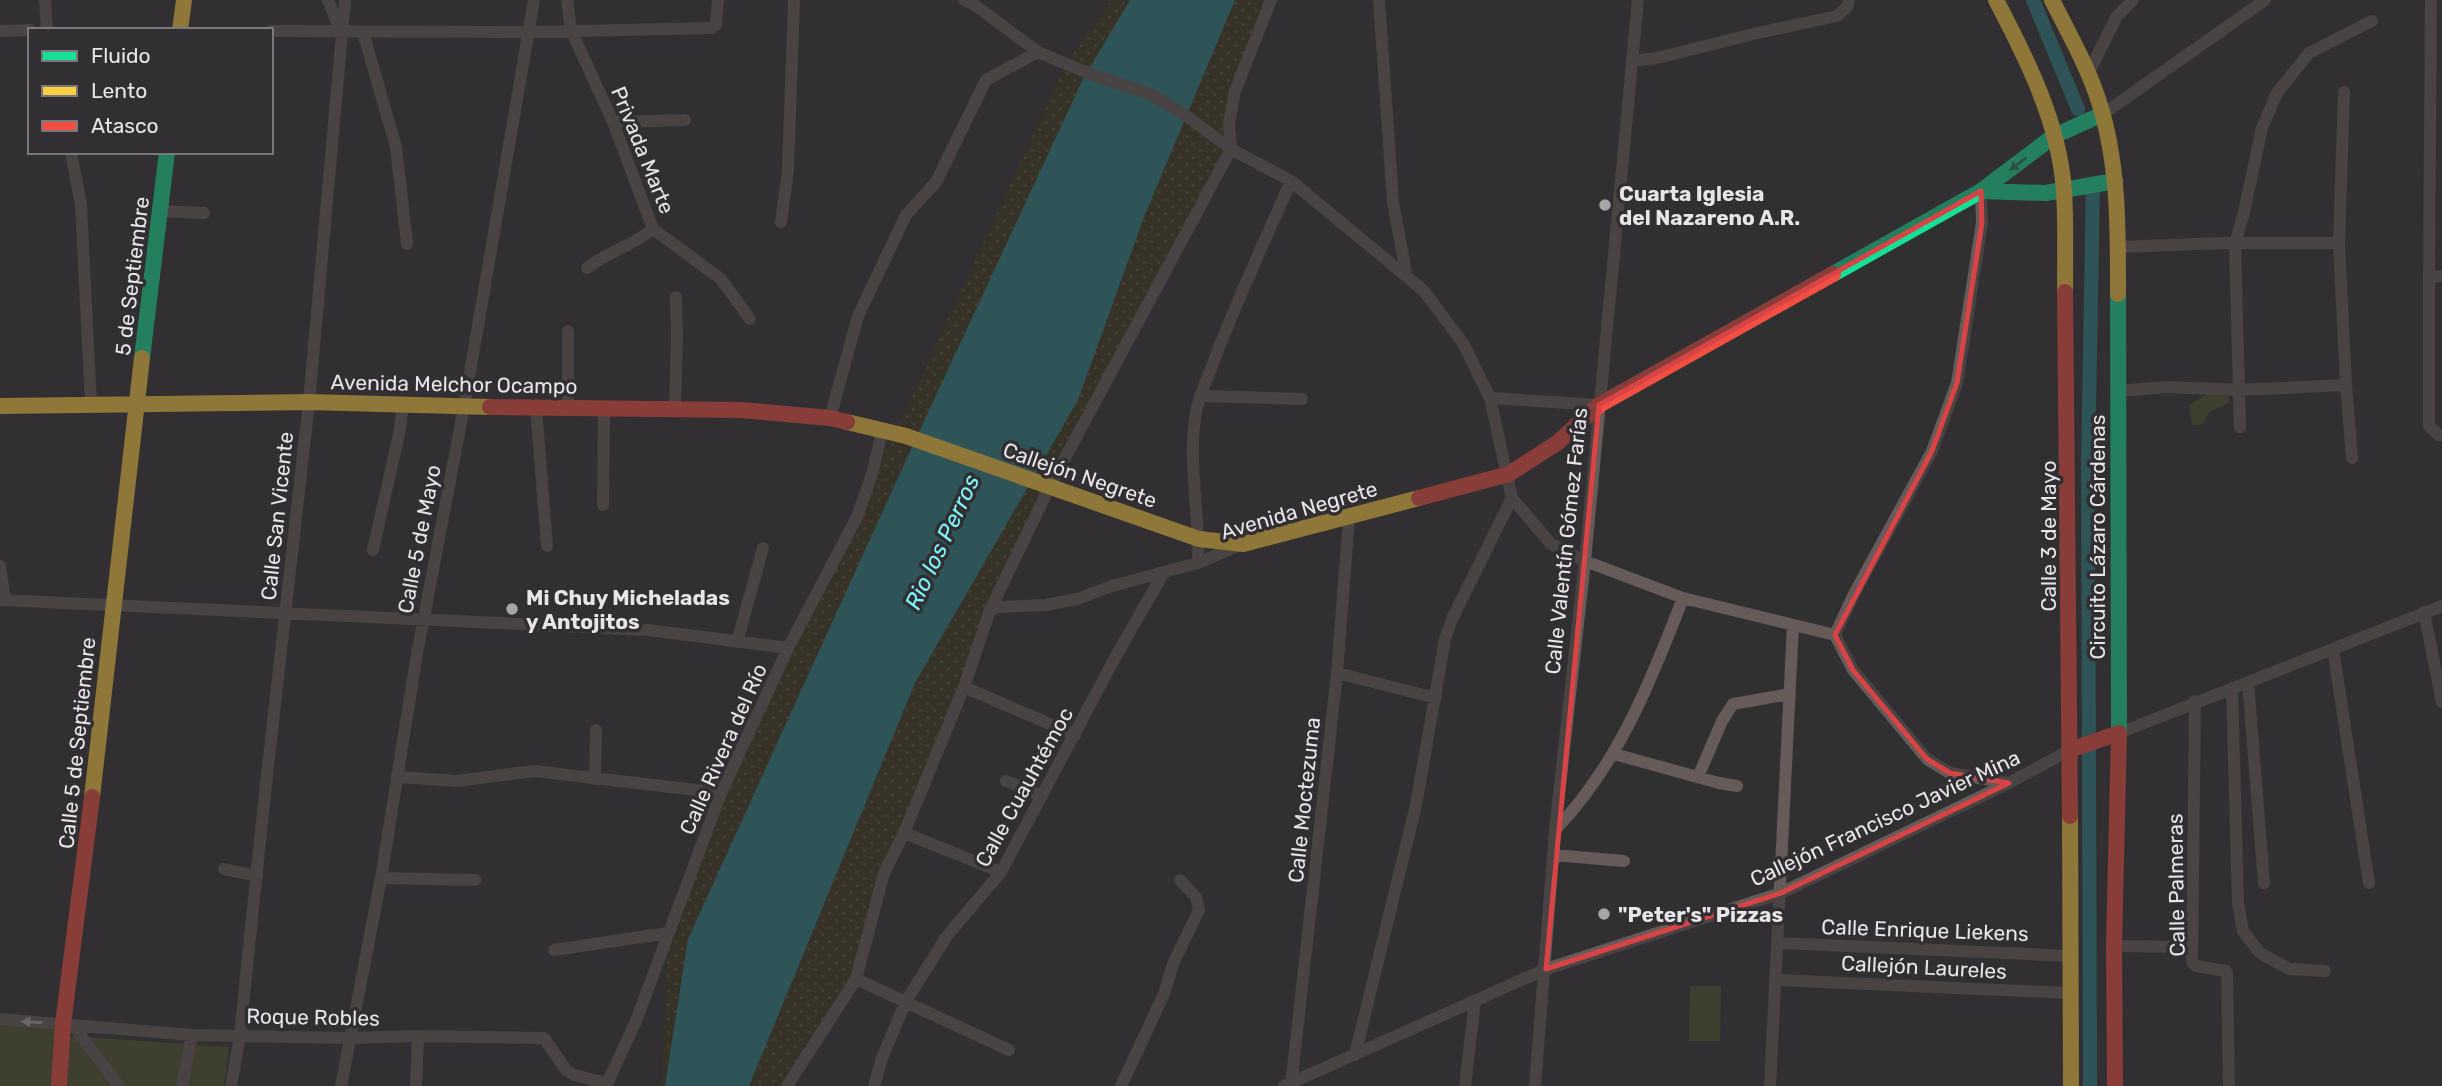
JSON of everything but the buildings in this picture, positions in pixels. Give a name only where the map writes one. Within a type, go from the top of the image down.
[{"type":"main road","points":[[180,28],[184,0]]},
{"type":"main road","name":"Calle 3 de Mayo","points":[[1996,0],[2025,55],[2054,136],[2064,190],[2075,748],[2070,993],[2071,1086]]},
{"type":"main road","name":"Circuito Lázaro Cárdenas","points":[[2052,0],[2088,74],[2103,114],[2115,181],[2119,247],[2119,733],[2114,946],[2115,1086]]},
{"type":"main road","name":"Avenida Negrete","points":[[1243,544],[1509,474],[1542,456],[1574,432],[1599,405],[1981,191],[2054,136],[2103,114]]},
{"type":"main road","name":"5 de Septiembre","points":[[137,405],[167,154]]},
{"type":"main road","points":[[1981,191],[2046,193],[2115,181]]},
{"type":"main road","name":"Avenida Melchor Ocampo","points":[[0,406],[309,402],[403,406],[741,410],[830,418],[906,436]]},
{"type":"main road","name":"Calle 5 de Septiembre","points":[[59,1086],[137,405]]},
{"type":"main road","name":"Callejón Negrete","points":[[906,436],[1199,539],[1243,544]]},
{"type":"main road","points":[[2075,748],[2119,733]]},
{"type":"street","points":[[45,0],[47,28]]},
{"type":"street","points":[[328,0],[341,32]]},
{"type":"street","name":"Calle San Vicente","points":[[231,1086],[240,1035],[309,402],[345,0]]},
{"type":"street","name":"Calle 5 de Mayo","points":[[341,1086],[381,878],[423,621],[464,407],[534,0]]},
{"type":"street","name":"Privada Marte","points":[[567,0],[571,30],[613,122],[653,229],[721,279],[750,319]]},
{"type":"street","points":[[273,31],[530,32],[712,28],[716,25],[718,0]]},
{"type":"street","points":[[781,222],[788,170],[794,0]]},
{"type":"street","points":[[964,0],[1038,52],[1152,95],[1185,115],[1231,149],[1291,181],[1406,273],[1423,290],[1463,343],[1490,398],[1513,498],[1551,544],[1584,561],[1683,598],[1835,635],[1853,670],[1927,759],[1950,773],[2009,783]]},
{"type":"street","points":[[787,1086],[856,979],[884,873],[904,833],[964,687],[990,610],[1050,485],[1231,149],[1229,123],[1235,91],[1271,0]]},
{"type":"street","points":[[1378,0],[1393,202],[1406,273]]},
{"type":"street","name":"Calle Valentín Gómez Farías","points":[[1535,1086],[1555,830],[1638,0]]},
{"type":"street","points":[[1632,61],[1657,58],[1837,16],[1847,7],[1849,0]]},
{"type":"street","points":[[2088,74],[2117,16],[2133,0]]},
{"type":"street","points":[[2103,114],[2265,0]]},
{"type":"street","points":[[2431,0],[2436,38],[2436,355],[2429,426],[2442,435]]},
{"type":"street","points":[[2240,427],[2235,244],[2262,128],[2277,93],[2309,53],[2372,21]]},
{"type":"street","points":[[0,31],[28,30]]},
{"type":"street","points":[[363,32],[396,146],[407,244]]},
{"type":"street","points":[[830,418],[858,316],[906,215],[936,182],[986,80],[1038,52]]},
{"type":"street","points":[[2344,92],[2339,243],[2352,458]]},
{"type":"street","points":[[613,122],[685,120]]},
{"type":"street","points":[[71,154],[81,205],[92,405]]},
{"type":"street","points":[[1198,564],[1193,434],[1200,396],[1291,181]]},
{"type":"street","points":[[1835,635],[1853,596],[1932,451],[1957,383],[1982,223],[1981,191]]},
{"type":"street","points":[[161,211],[204,214]]},
{"type":"street","points":[[587,268],[653,229]]},
{"type":"street","points":[[2119,247],[2339,243]]},
{"type":"street","points":[[675,408],[676,297]]},
{"type":"street","points":[[568,331],[568,407]]},
{"type":"street","points":[[2119,391],[2167,387],[2238,390],[2346,385]]},
{"type":"street","points":[[1200,396],[1302,399]]},
{"type":"street","points":[[1490,398],[1599,405]]},
{"type":"street","points":[[373,550],[403,406]]},
{"type":"street","points":[[603,505],[604,407]]},
{"type":"street","points":[[536,408],[547,546]]},
{"type":"street","name":"Calle Rivera del Río","points":[[607,1085],[635,1021],[721,793],[788,648],[857,517],[883,431]]},
{"type":"street","points":[[1354,1055],[1416,806],[1445,639],[1452,619],[1513,498]]},
{"type":"street","name":"Calle Moctezuma","points":[[1289,1085],[1337,673],[1349,518]]},
{"type":"street","name":"Avenida Negrete","points":[[990,610],[1077,599],[1112,586],[1198,564],[1243,544]]},
{"type":"street","points":[[737,642],[763,548]]},
{"type":"street","points":[[0,566],[3,600],[648,630],[788,648]]},
{"type":"street","name":"Calle Cuauhtémoc","points":[[874,1086],[882,1058],[906,1001],[947,936],[1001,872],[1163,574]]},
{"type":"street","points":[[1555,830],[1576,809],[1614,754],[1652,680],[1683,598]]},
{"type":"street","points":[[2119,733],[2442,606]]},
{"type":"street","points":[[2424,612],[2442,702]]},
{"type":"street","points":[[1770,1086],[1793,625]]},
{"type":"street","points":[[2333,649],[2369,883]]},
{"type":"street","points":[[1337,673],[1436,698]]},
{"type":"street","points":[[2248,682],[2264,883]]},
{"type":"street","points":[[964,687],[1075,735]]},
{"type":"street","points":[[2232,688],[2238,903],[2243,931],[2260,953],[2289,969],[2325,971]]},
{"type":"street","points":[[1698,777],[1722,722],[1733,704],[1790,694]]},
{"type":"street","name":"Calle Palmeras","points":[[2195,701],[2192,962],[2196,966],[2226,971],[2227,974],[2229,1086]]},
{"type":"street","points":[[595,779],[596,730]]},
{"type":"street","name":"Callejón Francisco Javier Mina","points":[[1289,1085],[1546,970],[1781,893],[2009,783],[2075,748]]},
{"type":"street","points":[[1614,754],[1737,786]]},
{"type":"street","points":[[397,778],[457,781],[534,771],[721,793]]},
{"type":"street","points":[[1006,781],[1042,796]]},
{"type":"street","points":[[904,833],[1001,872]]},
{"type":"street","points":[[1553,855],[1624,861]]},
{"type":"street","points":[[224,869],[257,876]]},
{"type":"street","points":[[381,878],[475,880]]},
{"type":"street","points":[[1121,1086],[1199,910],[1196,897],[1180,880]]},
{"type":"street","points":[[554,950],[668,933]]},
{"type":"street","name":"Calle Enrique Liekens","points":[[1778,943],[2071,956]]},
{"type":"street","points":[[2114,946],[2192,947]]},
{"type":"street","points":[[856,979],[1009,1050]]},
{"type":"street","name":"Callejón Laureles","points":[[1776,980],[2070,993]]},
{"type":"street","points":[[1465,1086],[1475,1000]]},
{"type":"street","name":"Roque Robles","points":[[0,1019],[192,1035],[544,1038],[566,1070],[607,1085]]},
{"type":"street","points":[[68,1025],[119,1086]]},
{"type":"street","points":[[181,1086],[192,1035]]},
{"type":"street","points":[[416,1086],[418,1036]]},
{"type":"highlighted area","points":[[1981,191],[1982,223],[1957,383],[1932,451],[1835,635],[1853,670],[1927,759],[1950,773],[2009,783],[1781,893],[1546,969],[1599,405]]},
{"type":"sand","points":[[1112,0],[1271,0],[1235,91],[1231,149],[1050,486],[884,873],[856,979],[787,1086],[662,1086],[668,933],[721,793],[873,471],[895,434],[1066,64]]},
{"type":"green space","points":[[2216,389],[2228,392],[2229,403],[2209,412],[2203,424],[2192,425],[2189,405]]},
{"type":"green space","points":[[1690,986],[1721,986],[1720,1041],[1689,1041]]},
{"type":"green space","points":[[0,1019],[63,1024],[58,1086],[0,1086]]},
{"type":"green space","points":[[71,1036],[229,1047],[224,1086],[64,1086]]},
{"type":"water","name":"Rio los Perros","points":[[1130,0],[1235,0],[1144,217],[1078,400],[915,683],[749,1086],[665,1086],[688,939],[1083,79]]},
{"type":"waterway","points":[[2033,0],[2078,109]]},
{"type":"waterway","points":[[2090,1086],[2088,461],[2093,184]]},
{"type":"traffic: fast","points":[[1833,274],[1981,191],[2054,136],[2103,114]]},
{"type":"traffic: fast","points":[[142,358],[167,154]]},
{"type":"traffic: fast","points":[[1981,191],[2046,193],[2115,181]]},
{"type":"traffic: fast","points":[[2118,294],[2119,733]]},
{"type":"traffic: slow","points":[[180,28],[184,0]]},
{"type":"traffic: slow","points":[[1996,0],[2030,68],[2056,140],[2064,190],[2065,292]]},
{"type":"traffic: slow","points":[[2052,0],[2089,76],[2106,125],[2116,197],[2118,294]]},
{"type":"traffic: slow","points":[[92,797],[142,358]]},
{"type":"traffic: slow","points":[[0,406],[309,402],[490,407]]},
{"type":"traffic: slow","points":[[847,422],[906,436],[1199,539],[1243,544],[1419,498]]},
{"type":"traffic: slow","points":[[2070,816],[2071,1086]]},
{"type":"traffic: jam","points":[[1419,498],[1509,474],[1557,443],[1599,405],[1833,274]]},
{"type":"traffic: jam","points":[[2065,292],[2070,816]]},
{"type":"traffic: jam","points":[[490,407],[741,410],[847,422]]},
{"type":"traffic: jam","points":[[2115,1086],[2114,946],[2119,733]]},
{"type":"traffic: jam","points":[[2070,750],[2119,733]]},
{"type":"traffic: jam","points":[[59,1086],[63,1024],[92,797]]},
{"type":"place","name":"Cuarta Iglesia del Nazareno A.R.","points":[[1605,205]]},
{"type":"place","name":"Mi Chuy Micheladas y Antojitos","points":[[512,609]]},
{"type":"place","name":"\"Peter's\" Pizzas","points":[[1604,914]]}]
